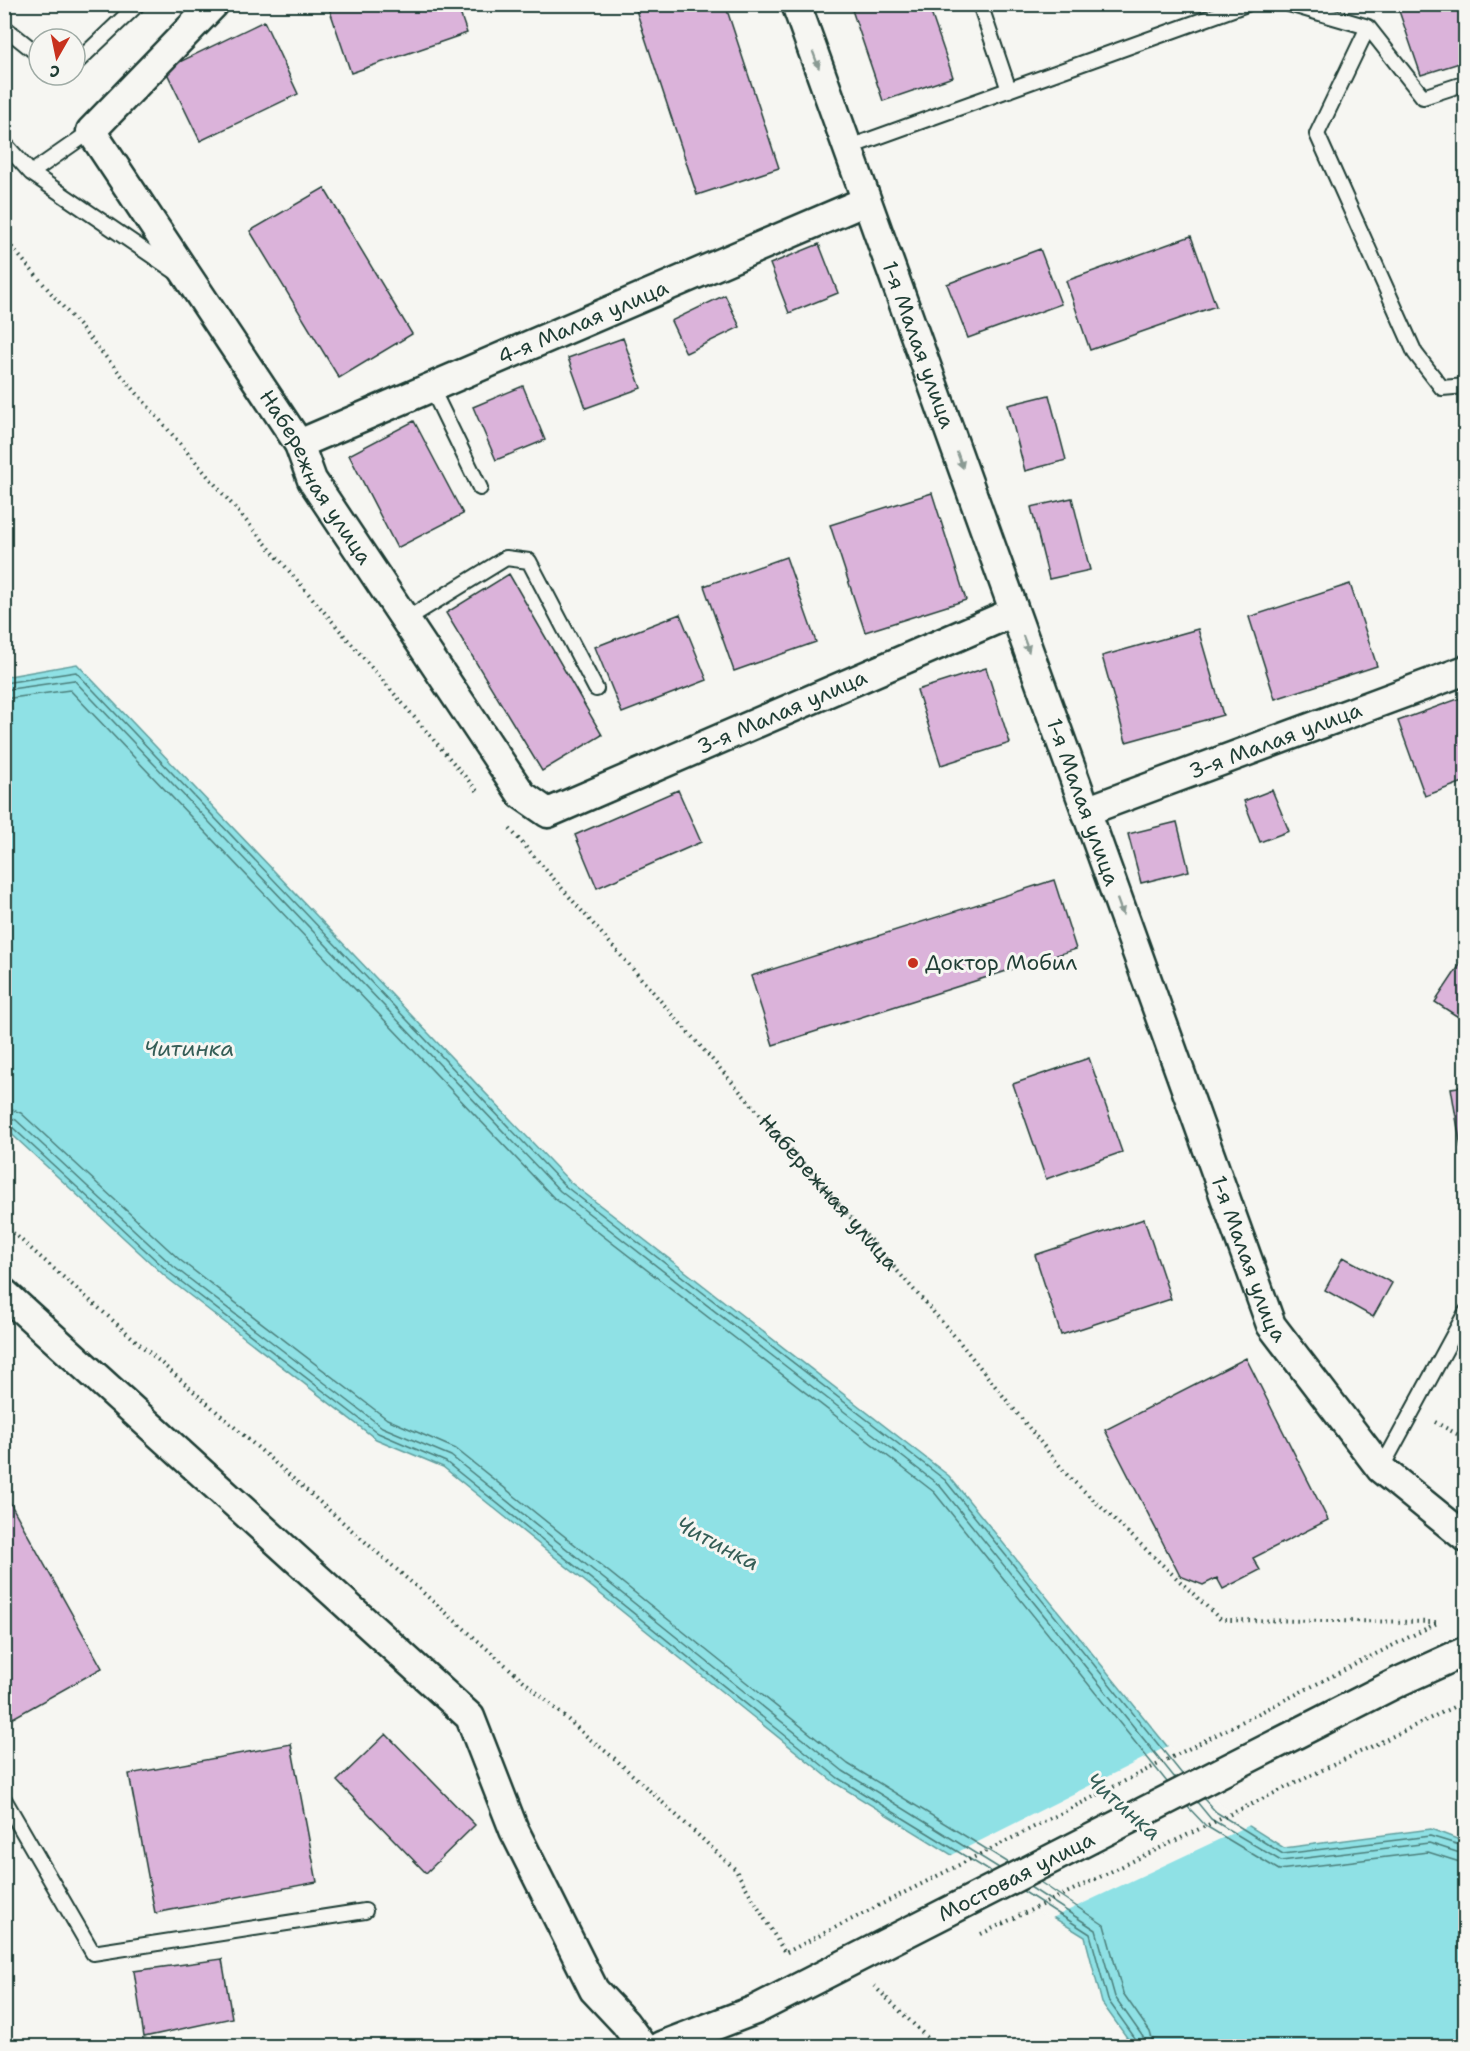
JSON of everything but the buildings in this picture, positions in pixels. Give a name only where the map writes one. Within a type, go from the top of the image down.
[{"type":"street","points":[[91,131],[214,4]]},
{"type":"street","name":"1-я Малая улица","points":[[796,4],[1270,1325],[1381,1468],[1466,1538]]},
{"type":"street","name":"Набережная улица","points":[[91,131],[299,444],[312,480],[522,795],[548,813]]},
{"type":"street","name":"4-я Малая улица","points":[[299,444],[866,201]]},
{"type":"street","name":"3-я Малая улица","points":[[548,813],[1014,612]]},
{"type":"street","name":"3-я Малая улица","points":[[1086,811],[1466,670]]},
{"type":"street","points":[[4,1293],[470,1717],[514,1830],[594,1990],[626,2023],[642,2046]]},
{"type":"street","name":"Мостовая улица","points":[[661,2046],[755,2010],[1400,1681],[1466,1651]]},
{"type":"lane","points":[[87,53],[138,4]]},
{"type":"lane","points":[[980,4],[1009,90]]},
{"type":"lane","points":[[848,148],[1247,4]]},
{"type":"lane","points":[[1289,4],[1368,27],[1423,97],[1466,83]]},
{"type":"lane","points":[[4,27],[27,45]]},
{"type":"lane","points":[[1368,27],[1317,134],[1415,353],[1442,388],[1466,387]]},
{"type":"lane","points":[[31,173],[91,131]]},
{"type":"lane","points":[[4,143],[31,173],[190,282]]},
{"type":"lane","points":[[431,387],[480,488]]},
{"type":"lane","points":[[405,620],[506,558],[529,561],[596,689]]},
{"type":"lane","points":[[1381,1468],[1466,1312]]},
{"type":"lane","points":[[4,1799],[93,1953],[365,1911]]},
{"type":"path","points":[[4,238],[485,800]]},
{"type":"path","name":"Набережная улица","points":[[4,1226],[614,1758],[735,1869],[785,1953],[1439,1622],[1221,1620],[1068,1476],[957,1339],[508,826]]},
{"type":"path","points":[[1412,1410],[1466,1439]]},
{"type":"path","points":[[970,1939],[1466,1701]]},
{"type":"path","points":[[864,1990],[884,1980]]},
{"type":"path","points":[[873,1986],[936,2046]]},
{"type":"water","name":"Читинка","points":[[77,664],[570,1182],[949,1476],[1179,1761],[1219,1807],[1284,1848],[1431,1829],[1465,1842],[1465,2046],[1133,2046],[1102,2003],[1085,1937],[835,1783],[443,1467],[376,1439],[166,1277],[5,1128],[4,677]]},
{"type":"pier","points":[[1170,1745],[1221,1805],[1252,1824],[1050,1919],[950,1856]]},
{"type":"place","name":"Доктор Мобил","points":[[913,963]]}]
